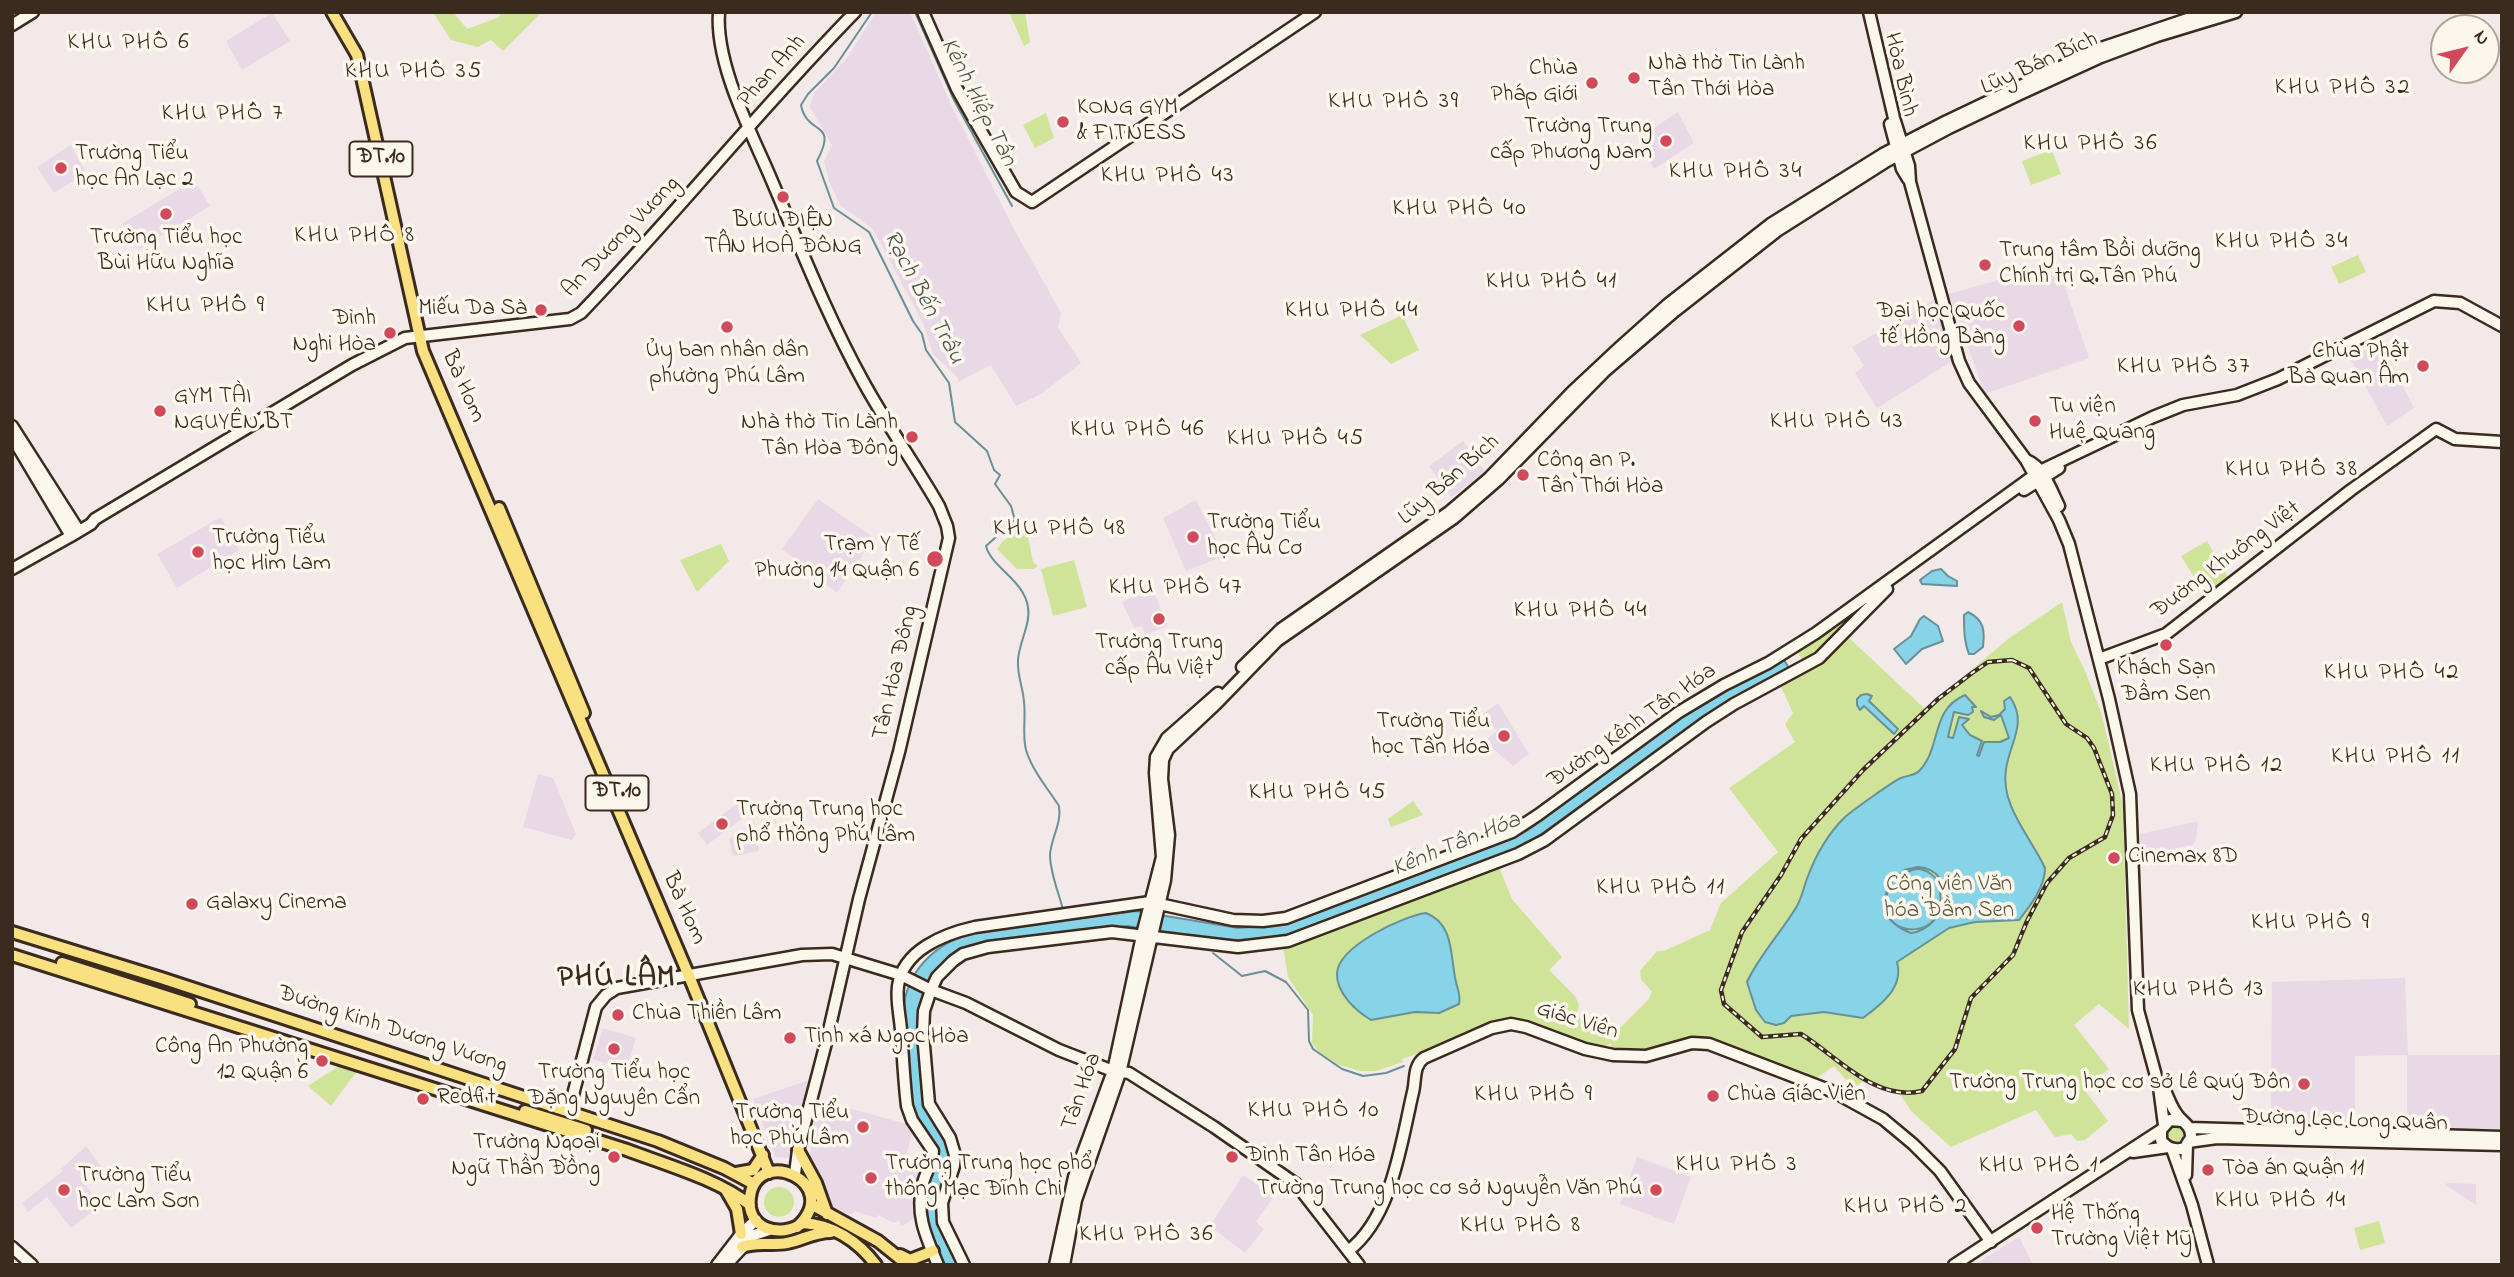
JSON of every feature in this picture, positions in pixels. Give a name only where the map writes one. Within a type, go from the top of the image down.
[{"type":"main road","points":[[12,25],[33,12]]},
{"type":"main road","name":"ĐT.10","points":[[332,12],[357,55],[407,287],[421,337]]},
{"type":"main road","name":"Tân Hòa Đông","points":[[719,12],[721,49],[749,127],[837,330],[864,382],[939,506],[948,532],[948,543],[935,589],[899,752],[850,935],[794,1174]]},
{"type":"main road","name":"Phan Anh","points":[[749,127],[855,12]]},
{"type":"main road","points":[[923,12],[957,89],[1016,192],[1032,202],[1315,12]]},
{"type":"main road","name":"Hòa Bình","points":[[1864,12],[1959,361],[1980,402],[2026,460],[2035,464],[2067,537],[2099,659]]},
{"type":"main road","name":"Hòa Bình","points":[[1869,12],[1898,144]]},
{"type":"main road","name":"Lũy Bán Bích","points":[[1916,140],[2098,49],[2208,12]]},
{"type":"main road","name":"Lũy Bán Bích","points":[[1147,934],[1168,867],[1169,844],[1162,779],[1163,760],[1168,748],[1216,704],[1277,641],[1472,503],[1499,479],[1602,373],[1675,311],[1777,231],[1885,158],[1898,144],[1916,140],[2101,57],[2236,12]]},
{"type":"main road","name":"An Dương Vương","points":[[12,569],[41,551],[45,545],[95,519],[352,365],[405,338],[570,319],[581,313],[652,238],[749,127]]},
{"type":"main road","points":[[1906,136],[1916,140],[1905,167],[1885,158],[1906,136]]},
{"type":"main road","name":"Đường Kênh Tân Hóa","points":[[901,975],[914,955],[931,943],[954,932],[975,927],[1154,906],[1233,920],[1263,921],[1286,918],[1511,832],[1538,816],[1691,704],[1768,663],[2039,477],[2152,416],[2183,405],[2237,395],[2287,377],[2434,301],[2444,300],[2466,305],[2502,328]]},
{"type":"main road","name":"Bà Hom","points":[[421,337],[430,348],[478,461],[772,1172]]},
{"type":"main road","points":[[12,425],[74,531]]},
{"type":"main road","name":"Đường Khuông Việt","points":[[2099,659],[2151,641],[2175,628],[2351,490],[2436,429],[2455,439],[2502,442]]},
{"type":"main road","points":[[12,436],[74,531]]},
{"type":"main road","name":"Đường Kênh Tân Hóa","points":[[964,1265],[945,1226],[942,1213],[955,1155],[950,1138],[929,1104],[923,1024],[924,1011],[937,977],[963,954],[975,949],[1112,932],[1147,934],[1238,947],[1288,941],[1518,854],[1545,840],[1706,722],[1818,658],[1883,591],[2039,477]]},
{"type":"main road","points":[[1829,623],[1837,625],[1840,635]]},
{"type":"main road","points":[[2099,659],[2130,794],[2138,1015],[2164,1111],[2161,1140],[2170,1148],[2180,1169],[2208,1265]]},
{"type":"main road","name":"Đường Kinh Dương Vương","points":[[12,932],[474,1083],[566,1120],[635,1153],[738,1196],[752,1194]]},
{"type":"main road","name":"Tân Hóa","points":[[1063,1265],[1076,1200],[1117,1072],[1147,934]]},
{"type":"main road","points":[[832,954],[850,935]]},
{"type":"main road","name":"Đường Kinh Dương Vương","points":[[12,938],[285,1022]]},
{"type":"main road","name":"Đường Kinh Dương Vương","points":[[12,947],[566,1120],[658,1141],[734,1173],[752,1194]]},
{"type":"main road","points":[[566,1120],[596,1007],[606,995],[617,988],[802,955],[832,954],[901,975],[966,1003],[1059,1050],[1117,1072],[1129,1073],[1296,1184],[1359,1265]]},
{"type":"main road","name":"Đường Kinh Dương Vương","points":[[12,955],[634,1138],[752,1194]]},
{"type":"main road","name":"Bà Hom","points":[[692,975],[762,1155],[772,1172]]},
{"type":"main road","points":[[901,975],[898,995],[907,1107],[912,1120],[933,1151],[923,1182],[920,1211],[923,1230],[938,1265]]},
{"type":"main road","name":"Giác Viên","points":[[1348,1251],[1366,1235],[1386,1195],[1419,1061],[1492,1028],[1511,1024],[1585,1049],[1613,1055],[1646,1056],[1692,1043],[1709,1044],[1841,1096],[1883,1119],[1922,1152],[1952,1186],[1991,1242]]},
{"type":"main road","points":[[2155,1070],[2173,1108],[2191,1135],[2188,1143],[2187,1189]]},
{"type":"main road","name":"Tân Hóa","points":[[1055,1265],[1074,1177],[1117,1072]]},
{"type":"main road","points":[[1954,1265],[2126,1154],[2174,1119],[2185,1124]]},
{"type":"main road","name":"Đường Lạc Long Quân","points":[[2185,1124],[2502,1137]]},
{"type":"main road","name":"Đường Lạc Long Quân","points":[[2188,1143],[2217,1138],[2502,1145]]},
{"type":"main road","points":[[2126,1154],[2150,1149],[2180,1149],[2188,1143]]},
{"type":"main road","points":[[2150,1149],[2168,1156],[2180,1169]]},
{"type":"main road","points":[[798,1150],[816,1183],[827,1214]]},
{"type":"main road","points":[[734,1173],[753,1170],[762,1155]]},
{"type":"main road","points":[[769,1230],[756,1220],[752,1194],[772,1172],[794,1174],[807,1187],[811,1204],[807,1216],[797,1227]]},
{"type":"main road","points":[[726,1190],[737,1209],[741,1234]]},
{"type":"main road","points":[[811,1204],[864,1232],[909,1263],[933,1251]]},
{"type":"main road","points":[[717,1265],[741,1234],[756,1220]]},
{"type":"main road","points":[[726,1265],[754,1235],[769,1230],[788,1231],[803,1223],[840,1234],[858,1244],[871,1262]]},
{"type":"main road","points":[[742,1247],[757,1243],[786,1244],[818,1233],[840,1234]]},
{"type":"main road","points":[[16,1250],[32,1264]]},
{"type":"shaded area","points":[[876,12],[910,12],[953,109],[1015,231],[1061,313],[1058,328],[1081,363],[1041,394],[1016,406],[991,365],[958,382],[958,378],[933,354],[923,323],[873,229],[840,205],[829,181],[824,161],[832,145],[810,107],[814,93],[847,58]]},
{"type":"shaded area","points":[[272,13],[290,41],[242,70],[226,41]]},
{"type":"shaded area","name":"Trường Trung cấp Phương Nam","points":[[1678,112],[1694,143],[1654,169],[1637,139]]},
{"type":"shaded area","name":"Trường Tiểu học An Lạc 2","points":[[71,145],[86,173],[54,193],[37,167]]},
{"type":"shaded area","name":"Trường Tiểu học Bùi Hữu Nghĩa","points":[[194,180],[210,206],[138,250],[123,223]]},
{"type":"shaded area","name":"Đại học Quốc tế Hồng Bàng","points":[[2057,263],[2089,358],[1985,394],[1949,294]]},
{"type":"shaded area","points":[[1937,298],[1954,360],[1877,408],[1855,373],[1864,366],[1852,347]]},
{"type":"shaded area","points":[[2380,342],[2414,408],[2387,426],[2350,358]]},
{"type":"shaded area","points":[[1463,441],[1485,472],[1451,497],[1429,466]]},
{"type":"shaded area","points":[[818,499],[874,538],[837,593],[782,549]]},
{"type":"shaded area","name":"Trường Tiểu học Âu Cơ","points":[[1196,500],[1224,556],[1186,571],[1163,518]]},
{"type":"shaded area","name":"Trường Tiểu học Him Lam","points":[[221,517],[239,550],[177,588],[157,554]]},
{"type":"shaded area","points":[[1152,588],[1168,626],[1145,635],[1142,626],[1134,628],[1122,602]]},
{"type":"shaded area","name":"Trường Tiểu học Tân Hóa","points":[[1498,703],[1529,754],[1513,766],[1484,741],[1497,731],[1483,714]]},
{"type":"shaded area","points":[[538,774],[553,778],[576,834],[572,840],[523,827]]},
{"type":"shaded area","name":"Trường Trung học phổ thông Phú Lâm","points":[[738,803],[747,815],[707,845],[698,833]]},
{"type":"shaded area","points":[[754,821],[759,851],[733,856],[729,839]]},
{"type":"shaded area","points":[[2198,821],[2196,840],[2192,845],[2154,853],[2140,852],[2140,834]]},
{"type":"shaded area","points":[[2405,978],[2408,1055],[2502,1055],[2502,1129],[2407,1127],[2407,1055],[2355,1056],[2355,1124],[2271,1119],[2272,982]]},
{"type":"shaded area","name":"Trường Tiểu học Đặng Nguyên Cẩn","points":[[603,1028],[636,1038],[626,1070],[593,1059]]},
{"type":"shaded area","points":[[809,1080],[792,1153],[787,1158],[775,1157],[753,1099]]},
{"type":"shaded area","name":"Trường Trung học phổ thông Mạc Đĩnh Chi","points":[[819,1100],[914,1126],[906,1156],[928,1167],[918,1216],[902,1226],[898,1220],[894,1223],[878,1215],[876,1218],[855,1211],[850,1215],[833,1206],[810,1161],[812,1129]]},
{"type":"shaded area","name":"Trường Tiểu học Lam Sơn","points":[[86,1146],[103,1169],[84,1183],[101,1205],[71,1228],[47,1197],[28,1212],[22,1203],[63,1171],[61,1169]]},
{"type":"shaded area","name":"Trường Trung học cơ sở Nguyễn Văn Phú","points":[[1637,1157],[1691,1177],[1674,1224],[1620,1204]]},
{"type":"shaded area","points":[[1243,1175],[1274,1196],[1256,1222],[1264,1229],[1245,1253],[1210,1226]]},
{"type":"shaded area","points":[[2476,1184],[2476,1205],[2446,1185]]},
{"type":"shaded area","points":[[2019,1237],[2033,1265],[1981,1265],[1979,1262]]},
{"type":"green space","points":[[433,12],[453,12],[467,29],[497,18],[503,12],[542,12],[503,51],[491,40],[478,47],[451,40]]},
{"type":"green space","points":[[1009,12],[1025,12],[1030,42],[1024,46]]},
{"type":"green space","points":[[1046,113],[1054,138],[1035,148],[1023,125]]},
{"type":"green space","points":[[2052,150],[2061,174],[2031,185],[2022,161]]},
{"type":"green space","points":[[2358,255],[2366,272],[2339,284],[2331,267]]},
{"type":"green space","points":[[1402,315],[1419,350],[1391,364],[1360,335]]},
{"type":"green space","points":[[1026,526],[1033,562],[1038,566],[1033,569],[1017,569],[997,549],[1003,541]]},
{"type":"green space","points":[[2207,541],[2229,579],[2204,593],[2181,556]]},
{"type":"green space","points":[[721,544],[729,561],[697,592],[680,560]]},
{"type":"green space","points":[[1074,560],[1087,607],[1053,616],[1041,569]]},
{"type":"green space","points":[[1873,595],[1824,646],[1803,661],[1797,652],[1853,607]]},
{"type":"green space","name":"Công viên Văn hóa Đầm Sen","points":[[2062,602],[2071,642],[2102,715],[2123,806],[2129,1029],[2099,1004],[2074,1025],[2109,1069],[2083,1088],[2108,1121],[2085,1140],[2077,1141],[2071,1134],[2055,1137],[2036,1110],[1951,1147],[1912,1112],[1901,1096],[1864,1081],[1853,1088],[1834,1066],[1817,1078],[1704,1037],[1649,1049],[1610,1048],[1611,1043],[1605,1047],[1525,1020],[1504,1018],[1376,1071],[1360,1071],[1337,1064],[1319,1052],[1312,1043],[1313,1015],[1288,977],[1283,947],[1499,867],[1512,899],[1562,957],[1549,970],[1575,996],[1579,1005],[1576,1016],[1615,1033],[1648,1000],[1652,992],[1641,979],[1640,971],[1657,951],[1664,951],[1710,930],[1721,903],[1778,852],[1729,788],[1795,742],[1785,724],[1793,713],[1780,685],[1814,668],[1846,635],[1925,709],[2008,639]]},
{"type":"green space","points":[[1413,801],[1423,815],[1391,827],[1388,819]]},
{"type":"green space","points":[[342,1064],[358,1070],[331,1106],[308,1086]]},
{"type":"green space","points":[[2175,1126],[2183,1134],[2175,1142],[2167,1134]]},
{"type":"green space","points":[[779,1187],[789,1192],[794,1202],[789,1212],[779,1217],[769,1212],[764,1202],[769,1192]]},
{"type":"green space","points":[[2379,1221],[2385,1243],[2360,1250],[2354,1228]]},
{"type":"water","points":[[1941,569],[1957,581],[1957,586],[1922,584],[1920,580],[1932,571]]},
{"type":"water","points":[[1968,612],[1977,618],[1983,631],[1983,647],[1974,654],[1969,654],[1965,640],[1964,615]]},
{"type":"water","points":[[1924,616],[1938,626],[1943,641],[1922,649],[1906,664],[1894,649],[1911,636]]},
{"type":"water","points":[[1784,660],[1789,668],[1697,722],[1526,845],[1301,932],[1239,940],[1212,939],[1127,926],[984,946],[953,956],[934,972],[922,998],[919,1013],[926,1105],[952,1151],[941,1223],[961,1265],[940,1265],[924,1213],[935,1161],[910,1113],[903,1011],[911,981],[919,968],[940,948],[953,940],[983,930],[1136,911],[1238,928],[1268,926],[1293,920],[1509,840],[1528,830],[1688,712]]},
{"type":"water","points":[[1867,694],[1872,696],[1869,701],[1898,729],[1894,734],[1864,706],[1860,710],[1857,699]]},
{"type":"water","points":[[1965,695],[1976,707],[1972,707],[1973,712],[1968,715],[1954,712],[1948,737],[1953,738],[1959,717],[1969,719],[1962,725],[1970,735],[1982,741],[1977,755],[1979,756],[1984,742],[2000,742],[2009,738],[2001,715],[1994,720],[1984,717],[1981,711],[1991,717],[1999,715],[2005,709],[2004,701],[2010,697],[2015,706],[2018,724],[2008,759],[2005,783],[2018,821],[2045,868],[2036,896],[2019,920],[1975,922],[1949,928],[1897,962],[1897,979],[1890,994],[1863,1018],[1824,1012],[1791,1016],[1784,1023],[1776,1025],[1765,1022],[1756,1010],[1747,982],[1797,906],[1823,845],[1844,818],[1872,796],[1897,780],[1920,770],[1927,761],[1946,710]],"holes":[[[1918,867],[1931,870],[1944,888],[1944,899],[1940,911],[1935,918],[1940,908],[1937,880],[1926,871],[1911,870],[1893,880],[1904,870]],[[1933,921],[1924,929],[1911,933],[1895,924],[1903,928],[1925,927]]]},
{"type":"water","points":[[1426,913],[1435,918],[1447,933],[1459,1004],[1439,1013],[1415,1012],[1371,1020],[1359,1012],[1343,994],[1337,973],[1340,963],[1360,943],[1374,934],[1388,926]]},
{"type":"waterway","name":"Rạch Bến Trâu","points":[[872,12],[834,68],[801,105],[804,115],[820,129],[825,139],[817,161],[834,208],[869,232],[922,334],[926,350],[949,383],[955,422],[987,451],[994,470],[1000,475],[995,484],[1011,506],[1015,520],[986,546],[994,561],[1020,589],[1028,607],[1028,620],[1018,660],[1025,744],[1032,765],[1059,806],[1050,862],[1063,910]]},
{"type":"waterway","name":"Kênh Hiệp Tân","points":[[915,12],[954,100],[1012,206]]},
{"type":"waterway","points":[[1213,953],[1242,976],[1265,971],[1286,982],[1308,1010],[1309,1041],[1313,1049],[1342,1069],[1363,1076],[1386,1073],[1404,1066]]},
{"type":"railway","points":[[2012,660],[2029,668],[2066,724],[2087,738],[2094,748],[2112,794],[2113,815],[2105,837],[2069,858],[2047,883],[2013,955],[1971,998],[1955,1049],[1922,1091],[1905,1093],[1873,1084],[1801,1034],[1762,1037],[1724,1004],[1721,990],[1742,932],[1781,875],[1801,839],[1863,770],[1938,699],[1988,662],[2012,660]]},
{"type":"place","name":"Nhà thờ Tin Lành Tân Thới Hòa","points":[[1634,78]]},
{"type":"place","name":"Chùa Pháp Giới","points":[[1592,83]]},
{"type":"place","name":"KONG GYM & FITNESS","points":[[1063,122]]},
{"type":"place","name":"Trường Trung cấp Phương Nam","points":[[1666,141]]},
{"type":"place","name":"Trường Tiểu học An Lạc 2","points":[[61,168]]},
{"type":"place","name":"BƯU ĐIỆN TÂN HOÀ ĐÔNG","points":[[783,197]]},
{"type":"place","name":"Trường Tiểu học Bùi Hữu Nghĩa","points":[[166,214]]},
{"type":"place","name":"Trung tâm Bồi dưỡng Chính trị Q.Tân Phú","points":[[1985,265]]},
{"type":"place","name":"Miếu Da Sà","points":[[541,310]]},
{"type":"place","name":"Đại học Quốc tế Hồng Bàng","points":[[2019,326]]},
{"type":"place","name":"Ủy ban nhân dân phường Phú Lâm","points":[[727,327]]},
{"type":"place","name":"Đình Nghi Hòa","points":[[390,333]]},
{"type":"place","name":"Chùa Phật Bà Quan Âm","points":[[2423,366]]},
{"type":"place","name":"GYM TÀI NGUYÊN BT","points":[[160,411]]},
{"type":"place","name":"Tu viện Huệ Quang","points":[[2035,421]]},
{"type":"place","name":"Nhà thờ Tin Lành Tân Hòa Đông","points":[[912,437]]},
{"type":"place","name":"Công an P. Tân Thới Hòa","points":[[1523,475]]},
{"type":"place","name":"Trường Tiểu học Âu Cơ","points":[[1193,537]]},
{"type":"place","name":"Trường Tiểu học Him Lam","points":[[198,552]]},
{"type":"place","name":"Trạm Y Tế Phường 14 Quận 6","points":[[935,559]]},
{"type":"place","name":"Trường Trung cấp Âu Việt","points":[[1159,619]]},
{"type":"place","name":"Khách Sạn Đầm Sen","points":[[2166,645]]},
{"type":"place","name":"Trường Tiểu học Tân Hóa","points":[[1504,736]]},
{"type":"place","name":"Trường Trung học phổ thông Phú Lâm","points":[[722,824]]},
{"type":"place","name":"Cinemax 8D","points":[[2114,858]]},
{"type":"place","name":"Galaxy Cinema","points":[[192,904]]},
{"type":"place","name":"Chùa Thiền Lâm","points":[[618,1015]]},
{"type":"place","name":"Tịnh xá Ngọc Hòa","points":[[790,1038]]},
{"type":"place","name":"Trường Tiểu học Đặng Nguyên Cẩn","points":[[614,1049]]},
{"type":"place","name":"Công An Phường 12 Quận 6","points":[[322,1061]]},
{"type":"place","name":"Trường Trung học cơ sở Lê Quý Đôn","points":[[2304,1084]]},
{"type":"place","name":"Chùa Giác Viên","points":[[1713,1096]]},
{"type":"place","name":"Redfit","points":[[423,1099]]},
{"type":"place","name":"Trường Tiểu học Phú Lâm","points":[[863,1127]]},
{"type":"place","name":"Trường Ngoại Ngữ Thần Đồng","points":[[614,1157]]},
{"type":"place","name":"Đình Tân Hóa","points":[[1232,1157]]},
{"type":"place","name":"Tòa án Quận 11","points":[[2208,1170]]},
{"type":"place","name":"Trường Trung học phổ thông Mạc Đĩnh Chi","points":[[871,1178]]},
{"type":"place","name":"Trường Tiểu học Lam Sơn","points":[[64,1190]]},
{"type":"place","name":"Trường Trung học cơ sở Nguyễn Văn Phú","points":[[1656,1190]]},
{"type":"place","name":"Hệ Thống Trường Việt Mỹ","points":[[2037,1228]]},
{"type":"district","name":"KHU PHỐ 6","points":[[129,44]]},
{"type":"district","name":"KHU PHỐ 35","points":[[414,73]]},
{"type":"district","name":"KHU PHỐ 32","points":[[2343,89]]},
{"type":"district","name":"KHU PHỐ 39","points":[[1394,103]]},
{"type":"district","name":"KHU PHỐ 7","points":[[223,115]]},
{"type":"district","name":"KHU PHỐ 36","points":[[2091,145]]},
{"type":"district","name":"KHU PHỐ 34","points":[[1736,173]]},
{"type":"district","name":"KHU PHỐ 43","points":[[1168,177]]},
{"type":"district","name":"KHU PHỐ 40","points":[[1460,210]]},
{"type":"district","name":"KHU PHỐ 8","points":[[355,237]]},
{"type":"district","name":"KHU PHỐ 34","points":[[2282,243]]},
{"type":"district","name":"KHU PHỐ 41","points":[[1552,283]]},
{"type":"district","name":"KHU PHỐ 9","points":[[206,307]]},
{"type":"district","name":"KHU PHỐ 44","points":[[1352,312]]},
{"type":"district","name":"KHU PHỐ 37","points":[[2184,368]]},
{"type":"district","name":"KHU PHỐ 43","points":[[1837,423]]},
{"type":"district","name":"KHU PHỐ 46","points":[[1138,431]]},
{"type":"district","name":"KHU PHỐ 45","points":[[1296,440]]},
{"type":"district","name":"KHU PHỐ 38","points":[[2292,471]]},
{"type":"district","name":"KHU PHỐ 48","points":[[1060,530]]},
{"type":"district","name":"KHU PHỐ 47","points":[[1176,589]]},
{"type":"district","name":"KHU PHỐ 44","points":[[1581,612]]},
{"type":"district","name":"KHU PHỐ 42","points":[[2392,674]]},
{"type":"district","name":"KHU PHỐ 11","points":[[2396,758]]},
{"type":"district","name":"KHU PHỐ 12","points":[[2217,767]]},
{"type":"district","name":"KHU PHỐ 45","points":[[1318,794]]},
{"type":"district","name":"KHU PHỐ 11","points":[[1661,889]]},
{"type":"district","name":"KHU PHỐ 9","points":[[2311,924]]},
{"type":"district","name":"PHÚ LÂM","points":[[617,980]]},
{"type":"district","name":"KHU PHỐ 13","points":[[2199,991]]},
{"type":"district","name":"KHU PHỐ 9","points":[[1534,1096]]},
{"type":"district","name":"KHU PHỐ 10","points":[[1314,1112]]},
{"type":"district","name":"KHU PHỐ 3","points":[[1737,1166]]},
{"type":"district","name":"KHU PHỐ 1","points":[[2039,1167]]},
{"type":"district","name":"KHU PHỐ 14","points":[[2281,1202]]},
{"type":"district","name":"KHU PHỐ 2","points":[[1906,1208]]},
{"type":"district","name":"KHU PHỐ 8","points":[[1521,1227]]},
{"type":"district","name":"KHU PHỐ 36","points":[[1147,1236]]},
{"type":"water label","name":"Kênh Tân Hóa","points":[[1457,846]]}]
